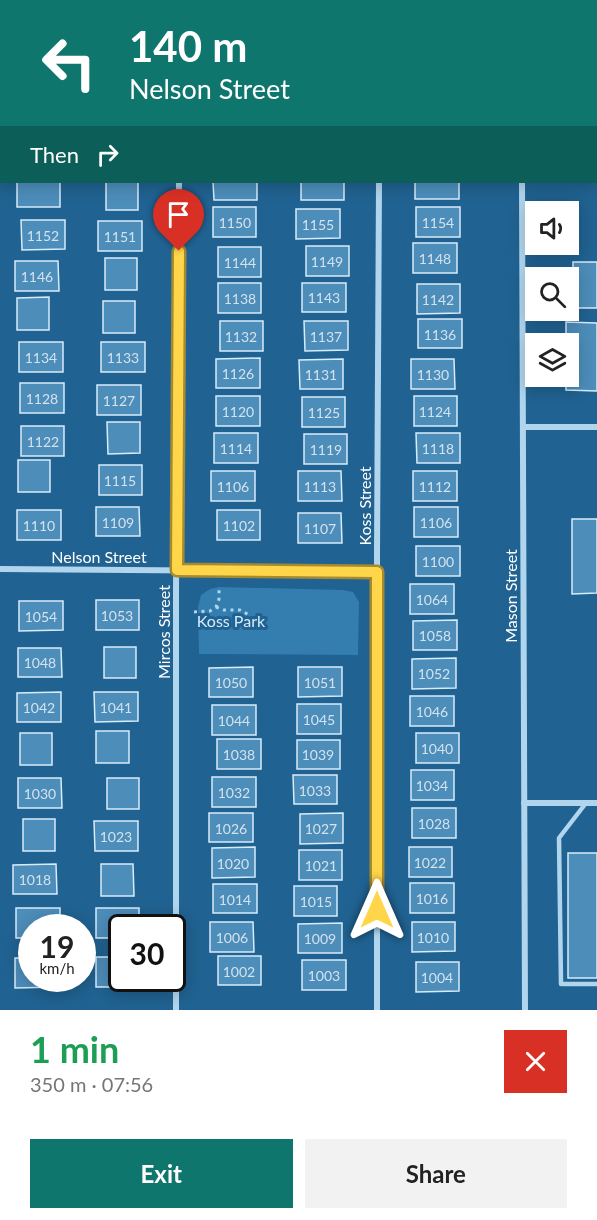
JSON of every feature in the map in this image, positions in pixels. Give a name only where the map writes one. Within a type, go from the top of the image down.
[{"type":"street","name":"Mircos Street","points":[[176,1010],[179,183]]},
{"type":"street","name":"Koss Street","points":[[377,1010],[380,183]]},
{"type":"street","name":"Mason Street","points":[[522,183],[525,1010]]},
{"type":"street","points":[[524,427],[597,427]]},
{"type":"street","name":"Nelson Street","points":[[0,569],[377,572]]},
{"type":"street","points":[[524,802],[597,803]]},
{"type":"lane","points":[[586,803],[559,838],[561,984],[597,984]]},
{"type":"path","points":[[194,612],[210,611],[216,607],[219,588]]},
{"type":"path","points":[[216,607],[224,610],[240,610],[251,616]]},
{"type":"green space","name":"Koss Park","points":[[219,587],[353,592],[359,602],[358,655],[199,654],[198,607],[201,595],[210,589]]},
{"type":"building","points":[[17,183],[60,183],[60,207],[17,207]]},
{"type":"building","points":[[106,183],[138,183],[138,210],[106,210]]},
{"type":"building","points":[[213,183],[257,183],[257,200],[214,200]]},
{"type":"building","points":[[301,183],[344,183],[344,200],[301,200]]},
{"type":"building","points":[[415,183],[459,183],[459,199],[415,199]]},
{"type":"building","points":[[213,207],[256,207],[256,237],[213,237]]},
{"type":"building","points":[[416,207],[460,207],[460,237],[416,237]]},
{"type":"building","points":[[296,209],[340,209],[340,238],[296,239]]},
{"type":"building","points":[[21,220],[65,220],[65,249],[22,250]]},
{"type":"building","points":[[98,221],[142,221],[142,251],[98,251]]},
{"type":"building","points":[[413,243],[457,243],[457,273],[413,273]]},
{"type":"building","points":[[306,246],[349,246],[349,276],[306,276]]},
{"type":"building","points":[[218,247],[261,247],[261,277],[218,277]]},
{"type":"building","points":[[105,258],[137,258],[137,290],[105,290]]},
{"type":"building","points":[[15,261],[58,261],[59,291],[15,291]]},
{"type":"building","points":[[573,262],[597,262],[597,308],[579,308],[579,267],[573,267]]},
{"type":"building","points":[[218,283],[261,283],[261,313],[218,313]]},
{"type":"building","points":[[302,283],[346,283],[346,312],[302,312]]},
{"type":"building","points":[[417,284],[460,284],[460,313],[417,314]]},
{"type":"building","points":[[49,297],[49,330],[17,330],[17,298]]},
{"type":"building","points":[[103,301],[135,301],[135,333],[103,333]]},
{"type":"building","points":[[418,319],[462,319],[462,348],[418,348]]},
{"type":"building","points":[[220,321],[263,321],[263,351],[220,351]]},
{"type":"building","points":[[304,321],[348,321],[348,350],[305,351]]},
{"type":"building","points":[[566,322],[597,323],[597,391],[566,390],[566,387],[579,387],[579,333],[566,333]]},
{"type":"building","points":[[19,342],[63,342],[63,372],[19,372]]},
{"type":"building","points":[[101,342],[145,342],[145,372],[101,372]]},
{"type":"building","points":[[260,358],[260,388],[216,388],[216,359]]},
{"type":"building","points":[[343,359],[343,389],[300,389],[299,360]]},
{"type":"building","points":[[411,359],[454,359],[455,389],[411,389]]},
{"type":"building","points":[[20,383],[64,383],[64,413],[20,413]]},
{"type":"building","points":[[97,385],[141,385],[141,415],[97,415]]},
{"type":"building","points":[[216,396],[260,396],[260,426],[216,426]]},
{"type":"building","points":[[414,396],[457,396],[457,426],[414,426]]},
{"type":"building","points":[[302,397],[345,397],[345,427],[302,427]]},
{"type":"building","points":[[107,422],[140,422],[140,453],[108,454]]},
{"type":"building","points":[[21,426],[64,426],[64,456],[21,456]]},
{"type":"building","points":[[214,433],[258,433],[258,463],[214,463]]},
{"type":"building","points":[[416,433],[460,433],[460,463],[417,463]]},
{"type":"building","points":[[304,434],[347,434],[347,464],[304,464]]},
{"type":"building","points":[[18,460],[50,460],[50,492],[18,492]]},
{"type":"building","points":[[99,465],[142,465],[142,495],[99,495]]},
{"type":"building","points":[[211,471],[255,471],[255,501],[211,501]]},
{"type":"building","points":[[298,471],[341,471],[342,501],[298,501]]},
{"type":"building","points":[[413,471],[457,471],[457,501],[413,501]]},
{"type":"building","points":[[96,507],[139,507],[140,536],[96,536]]},
{"type":"building","points":[[414,507],[458,507],[458,537],[414,537]]},
{"type":"building","points":[[17,510],[61,510],[61,540],[17,540]]},
{"type":"building","points":[[217,510],[260,510],[260,540],[217,540]]},
{"type":"building","points":[[298,513],[341,513],[342,543],[298,543]]},
{"type":"building","points":[[572,519],[597,519],[597,593],[572,594]]},
{"type":"building","points":[[416,546],[460,546],[460,576],[416,576]]},
{"type":"building","points":[[410,584],[454,584],[454,614],[410,614]]},
{"type":"building","points":[[96,600],[139,600],[139,630],[96,630]]},
{"type":"building","points":[[19,601],[63,601],[63,630],[19,631]]},
{"type":"building","points":[[457,620],[457,650],[413,650],[413,621]]},
{"type":"building","points":[[104,647],[136,647],[136,678],[104,678]]},
{"type":"building","points":[[18,648],[61,648],[62,677],[18,677]]},
{"type":"building","points":[[456,658],[456,688],[412,689],[412,659]]},
{"type":"building","points":[[253,667],[253,697],[209,697],[209,668]]},
{"type":"building","points":[[298,667],[342,667],[342,696],[298,697]]},
{"type":"building","points":[[61,692],[61,722],[17,722],[17,693]]},
{"type":"building","points":[[94,692],[138,692],[138,721],[95,722]]},
{"type":"building","points":[[410,696],[454,696],[454,726],[410,726]]},
{"type":"building","points":[[297,704],[341,704],[341,734],[297,734]]},
{"type":"building","points":[[212,705],[256,705],[256,735],[212,735]]},
{"type":"building","points":[[96,731],[129,731],[129,763],[96,763]]},
{"type":"building","points":[[20,733],[52,733],[52,765],[20,765]]},
{"type":"building","points":[[416,733],[459,733],[459,763],[416,763]]},
{"type":"building","points":[[217,739],[261,739],[261,769],[217,769]]},
{"type":"building","points":[[297,740],[340,740],[340,769],[297,769]]},
{"type":"building","points":[[411,770],[454,770],[454,800],[411,800]]},
{"type":"building","points":[[293,775],[337,775],[337,804],[294,804]]},
{"type":"building","points":[[212,777],[256,777],[256,807],[212,807]]},
{"type":"building","points":[[18,778],[61,778],[62,808],[18,808]]},
{"type":"building","points":[[107,778],[139,778],[139,809],[107,809]]},
{"type":"building","points":[[412,808],[456,808],[456,838],[412,838]]},
{"type":"building","points":[[209,813],[253,813],[253,842],[209,842]]},
{"type":"building","points":[[343,813],[343,843],[300,844],[300,814]]},
{"type":"building","points":[[23,819],[55,819],[55,851],[23,851]]},
{"type":"building","points":[[94,821],[138,821],[138,851],[95,851]]},
{"type":"building","points":[[255,847],[255,877],[212,878],[212,848]]},
{"type":"building","points":[[409,847],[452,847],[452,877],[409,877]]},
{"type":"building","points":[[299,850],[342,850],[342,880],[299,880]]},
{"type":"building","points":[[568,853],[597,853],[597,978],[568,978]]},
{"type":"building","points":[[56,864],[57,894],[13,894],[13,865]]},
{"type":"building","points":[[101,864],[133,864],[134,896],[101,896]]},
{"type":"building","points":[[410,883],[454,883],[454,913],[410,913]]},
{"type":"building","points":[[213,884],[257,884],[257,913],[213,913]]},
{"type":"building","points":[[294,886],[337,886],[337,916],[294,916]]},
{"type":"building","points":[[16,908],[60,908],[60,914],[18,914],[18,938],[16,938]]},
{"type":"building","points":[[96,908],[139,908],[139,914],[108,914],[108,938],[96,938]]},
{"type":"building","points":[[210,922],[253,922],[254,952],[210,952]]},
{"type":"building","points":[[412,922],[455,922],[455,951],[412,952]]},
{"type":"building","points":[[342,923],[342,953],[298,953],[298,924]]},
{"type":"building","points":[[218,956],[261,956],[261,985],[218,985]]},
{"type":"building","points":[[96,957],[108,957],[108,987],[96,987]]},
{"type":"building","points":[[15,958],[18,958],[18,988],[15,988]]},
{"type":"building","points":[[302,960],[346,960],[346,990],[302,990]]},
{"type":"building","points":[[416,962],[459,962],[459,991],[416,992]]},
{"type":"route","points":[[179,251],[177,570],[377,572],[377,910]]}]
